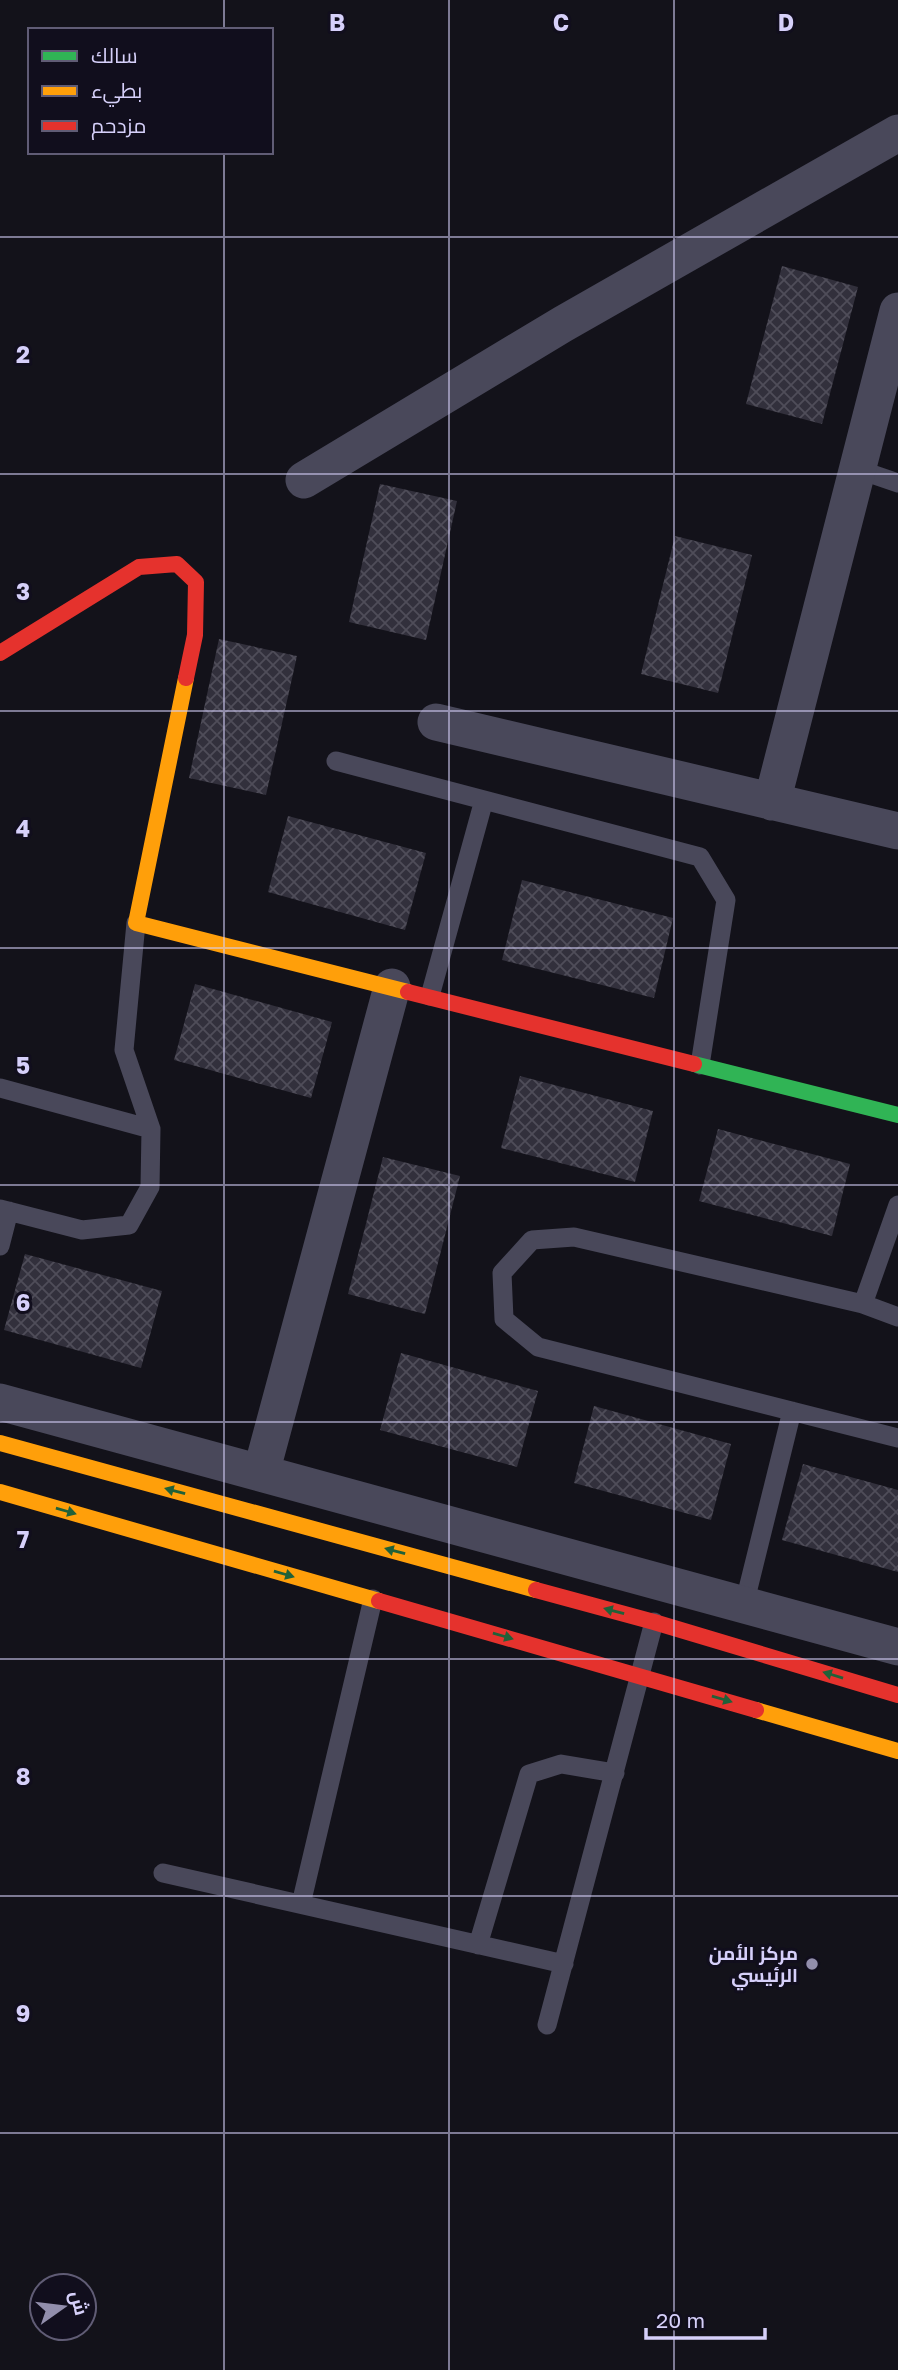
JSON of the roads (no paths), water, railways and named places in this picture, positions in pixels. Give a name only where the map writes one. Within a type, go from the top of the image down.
[{"type":"street","points":[[304,480],[563,324],[898,133]]},
{"type":"street","points":[[772,802],[898,311]]},
{"type":"street","points":[[0,653],[139,567],[177,564],[195,582],[195,635],[136,923],[898,1115]]},
{"type":"street","points":[[436,722],[898,831]]},
{"type":"street","points":[[261,1473],[392,987]]},
{"type":"street","points":[[0,1402],[898,1647]]},
{"type":"street","points":[[0,1443],[654,1622],[898,1695]]},
{"type":"street","points":[[0,1492],[898,1751]]},
{"type":"lane","points":[[857,470],[898,483]]},
{"type":"lane","points":[[336,761],[700,857],[726,900],[700,1065]]},
{"type":"lane","points":[[429,996],[484,800]]},
{"type":"lane","points":[[0,1246],[5,1210],[82,1230],[130,1225],[150,1187],[151,1129],[124,1050],[136,923]]},
{"type":"lane","points":[[0,1088],[151,1129]]},
{"type":"lane","points":[[863,1304],[898,1205]]},
{"type":"lane","points":[[898,1317],[863,1304],[574,1237],[532,1240],[502,1273],[504,1319],[538,1347],[898,1437]]},
{"type":"lane","points":[[744,1605],[792,1411]]},
{"type":"lane","points":[[301,1904],[373,1599]]},
{"type":"lane","points":[[547,2025],[654,1622]]},
{"type":"lane","points":[[478,1945],[529,1774],[561,1763],[615,1773]]},
{"type":"lane","points":[[163,1873],[564,1964]]},
{"type":"place","name":"مركز الأمن الرئيسي","points":[[812,1964]]}]
